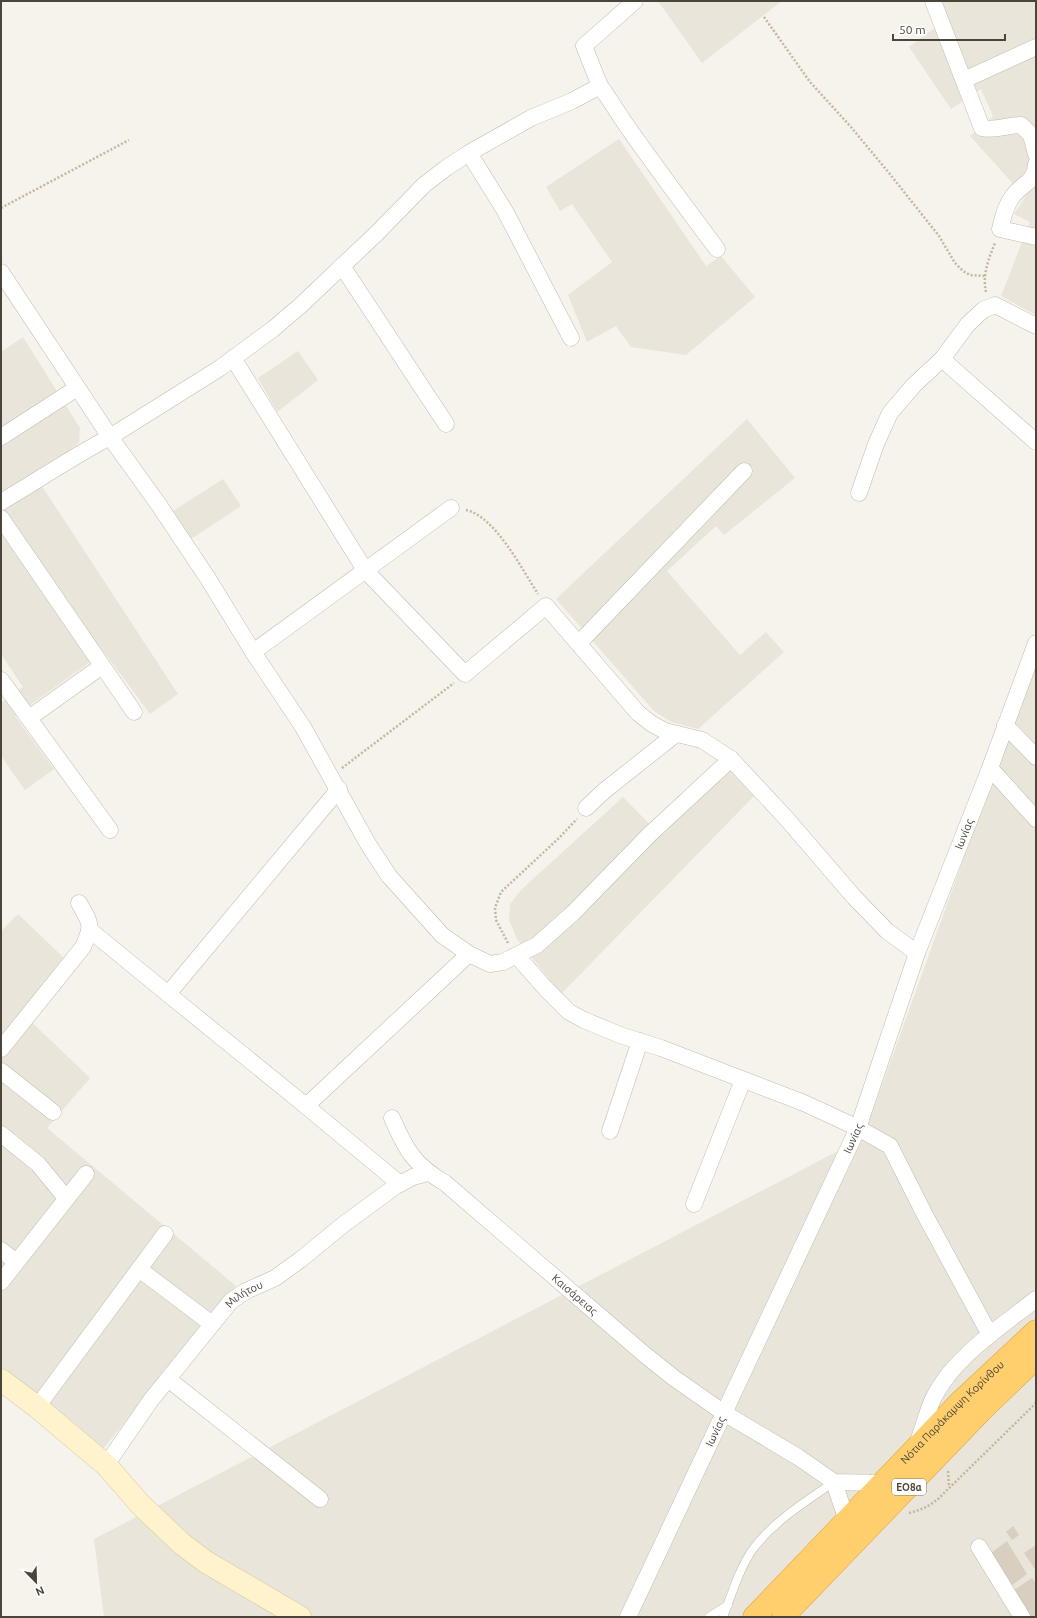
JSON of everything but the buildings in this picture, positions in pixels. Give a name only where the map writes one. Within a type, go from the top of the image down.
[{"type":"highway","name":"Νότια Παράκαμψη Κορίνθου","points":[[754,1617],[959,1403],[1036,1331]]},
{"type":"highway","name":"Νότια Παράκαμψη Κορίνθου","points":[[783,1617],[982,1410],[1036,1358]]},
{"type":"street","points":[[635,1],[584,46],[600,86],[628,128],[717,248]]},
{"type":"street","points":[[935,2],[982,128],[990,130],[1021,124],[1031,135],[1036,154]]},
{"type":"street","points":[[964,80],[1036,47]]},
{"type":"street","points":[[1,502],[85,450],[110,437],[233,358],[273,329],[377,233],[424,185],[469,153],[531,118],[572,101],[600,86]]},
{"type":"street","points":[[469,153],[505,211],[572,338]]},
{"type":"street","points":[[1036,164],[1035,173],[1013,196],[1004,212],[1000,229],[1036,237]]},
{"type":"street","points":[[342,266],[446,424]]},
{"type":"street","points":[[1,272],[110,437],[159,505],[303,727],[335,782],[344,802],[389,876],[442,935],[469,954],[490,964],[503,962],[537,945],[573,913],[649,835],[731,760]]},
{"type":"street","points":[[859,493],[876,444],[890,413],[914,385],[942,359],[968,324],[983,310],[995,305],[1036,326]]},
{"type":"street","points":[[233,358],[364,570],[465,674],[546,606],[638,713],[652,724],[676,734],[702,740],[731,760],[786,818],[854,897],[887,932],[917,953]]},
{"type":"street","points":[[942,359],[1036,442]]},
{"type":"street","points":[[1,437],[77,388]]},
{"type":"street","points":[[578,643],[744,471]]},
{"type":"street","points":[[253,652],[451,508]]},
{"type":"street","points":[[1,518],[134,712]]},
{"type":"street","name":"Ιωνίας","points":[[628,1617],[858,1128],[917,953],[990,768],[1036,643]]},
{"type":"street","points":[[29,718],[102,666]]},
{"type":"street","points":[[1,680],[110,830]]},
{"type":"street","points":[[1005,725],[1036,757]]},
{"type":"street","points":[[586,808],[604,791],[676,734]]},
{"type":"street","points":[[990,768],[1036,819]]},
{"type":"street","points":[[168,994],[335,782]]},
{"type":"street","points":[[79,903],[87,917],[91,931],[400,1184]]},
{"type":"street","points":[[1,1049],[83,947],[91,931]]},
{"type":"street","points":[[306,1106],[469,954]]},
{"type":"street","points":[[517,956],[546,989],[569,1012],[584,1020],[804,1103],[858,1128],[890,1146],[926,1217],[990,1335]]},
{"type":"street","points":[[610,1131],[640,1041]]},
{"type":"street","points":[[1,1071],[53,1112]]},
{"type":"street","points":[[694,1204],[743,1080]]},
{"type":"street","name":"Καισάρειας","points":[[392,1118],[404,1146],[428,1173],[445,1183],[644,1354],[674,1378],[724,1413],[798,1457],[834,1482]]},
{"type":"street","points":[[1,1134],[38,1164],[66,1198]]},
{"type":"street","name":"Μιλήτου","points":[[106,1465],[151,1400],[231,1301],[246,1291],[275,1278],[300,1260],[344,1224],[400,1184],[413,1177],[428,1173]]},
{"type":"street","points":[[1,1282],[86,1174]]},
{"type":"street","points":[[37,1407],[165,1234]]},
{"type":"street","points":[[1,1250],[16,1262]]},
{"type":"street","points":[[139,1269],[212,1324]]},
{"type":"street","points":[[916,1448],[933,1399],[946,1378],[965,1357],[990,1335],[1036,1299]]},
{"type":"street","points":[[168,1379],[320,1499]]},
{"type":"street","points":[[1,1380],[37,1407],[106,1465],[140,1504],[182,1544],[206,1562],[300,1617]]},
{"type":"street","points":[[847,1521],[834,1482],[883,1483]]},
{"type":"street","points":[[979,1547],[1022,1617]]},
{"type":"lane","points":[[723,1617],[753,1550],[766,1535],[789,1514],[834,1482]]},
{"type":"lane","points":[[709,1617],[728,1605]]},
{"type":"path","points":[[764,17],[810,82],[851,127],[939,236],[955,263],[963,271],[970,275],[985,276]]},
{"type":"path","points":[[1,208],[129,140]]},
{"type":"path","points":[[991,307],[985,290],[985,276],[989,257],[1000,229]]},
{"type":"path","points":[[451,508],[470,511],[483,519],[500,535],[546,606]]},
{"type":"path","points":[[335,782],[465,674]]},
{"type":"path","points":[[517,956],[505,938],[496,920],[495,908],[501,892],[559,838],[586,808]]},
{"type":"path","points":[[881,1516],[918,1511],[930,1506],[1036,1403]]},
{"type":"shaded area","points":[[658,1],[782,1],[702,63]]},
{"type":"shaded area","points":[[940,1],[1036,1],[1036,315],[1001,296],[1030,222],[1014,214],[1025,197],[970,136],[993,116],[981,89],[951,109],[909,47],[947,19]]},
{"type":"shaded area","points":[[619,139],[706,266],[721,256],[755,297],[686,355],[631,347],[616,326],[587,342],[568,295],[612,262],[572,204],[560,211],[546,187]]},
{"type":"shaded area","points":[[23,337],[80,428],[79,443],[60,458],[34,474],[178,694],[150,714],[104,652],[15,716],[54,769],[25,790],[1,756],[1,703],[23,687],[1,654],[1,447],[9,442],[1,430],[1,352]]},
{"type":"shaded area","points":[[298,351],[318,380],[277,412],[258,378]]},
{"type":"shaded area","points":[[747,419],[795,478],[724,535],[716,526],[667,571],[740,655],[766,632],[784,652],[698,729],[671,722],[654,711],[556,599]]},
{"type":"shaded area","points":[[223,479],[241,506],[191,539],[173,511]]},
{"type":"shaded area","points":[[1036,657],[1036,1617],[104,1617],[94,1539],[863,1138]]},
{"type":"shaded area","points":[[731,771],[754,796],[561,994],[517,939],[509,920],[510,904],[521,890],[623,797],[660,835]]},
{"type":"shaded area","points":[[18,914],[65,959],[22,1013],[90,1078],[47,1128],[236,1286],[99,1454],[1,1372],[1,931]]}]
